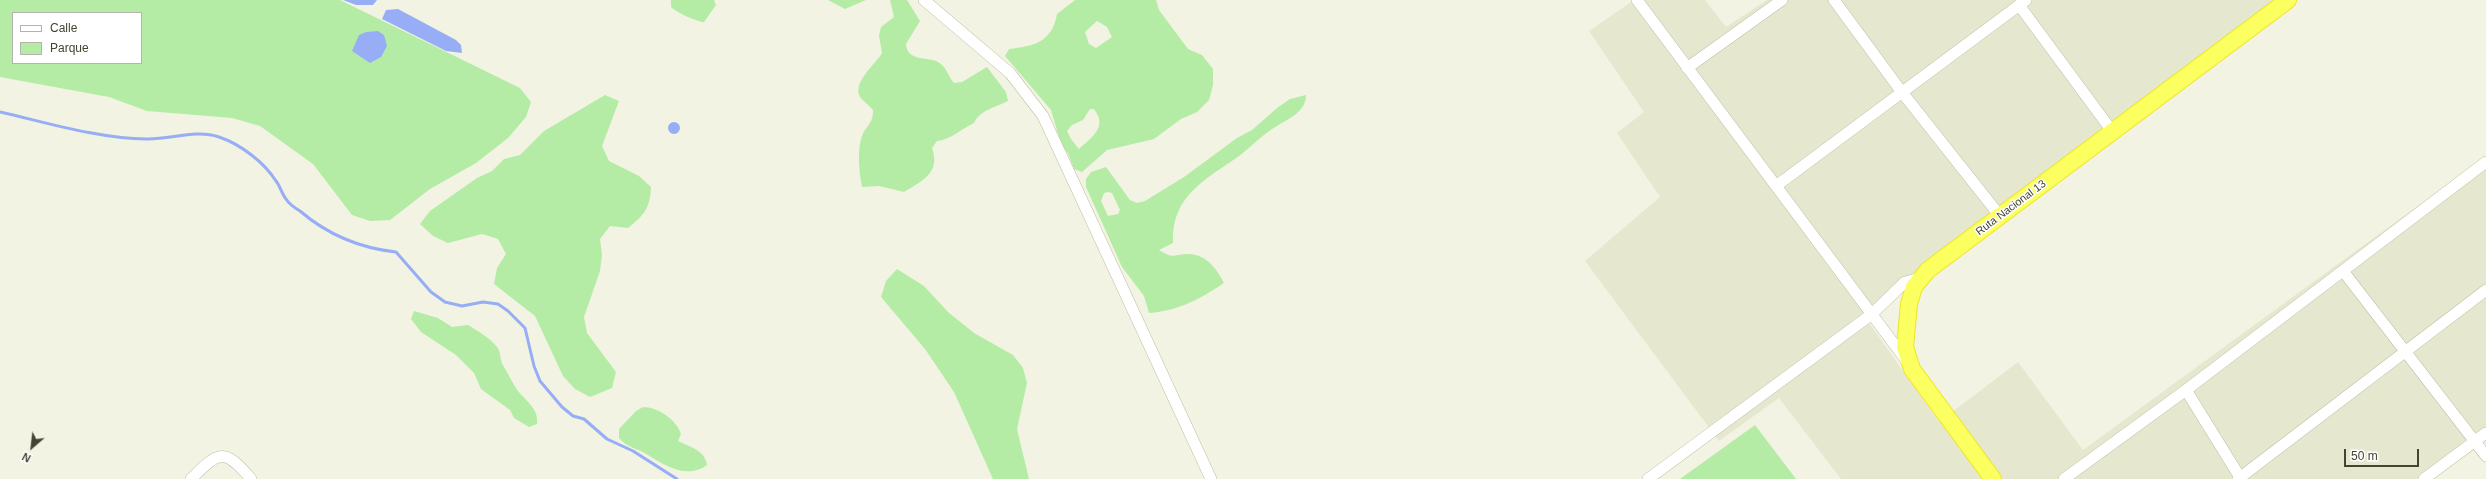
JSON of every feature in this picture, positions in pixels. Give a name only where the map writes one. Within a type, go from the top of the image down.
[{"type":"highway","name":"Ruta Nacional 13","points":[[1993,479],[1912,369],[1905,347],[1906,326],[1914,287],[1928,270],[2288,0]]},
{"type":"street","points":[[924,0],[1010,73],[1043,116],[1211,479]]},
{"type":"street","points":[[1637,0],[1912,369]]},
{"type":"street","points":[[1687,68],[1782,0]]},
{"type":"street","points":[[1834,0],[1902,91],[2000,216]]},
{"type":"street","points":[[1776,186],[1902,91],[2023,3],[2112,131]]},
{"type":"street","points":[[2064,479],[2186,390],[2486,162]]},
{"type":"street","points":[[2343,271],[2486,456]]},
{"type":"street","points":[[1648,479],[1872,314],[1905,282],[1922,278]]},
{"type":"street","points":[[2186,390],[2240,479],[2486,290]]},
{"type":"street","points":[[2424,479],[2486,433]]},
{"type":"street","points":[[191,479],[212,458],[221,456],[229,458],[239,465],[251,479]]},
{"type":"shaded area","points":[[1634,0],[1705,0],[1726,27],[1767,0],[2280,0],[1862,313],[1939,422],[2018,362],[2083,450],[2486,156],[2486,433],[2426,479],[1841,479],[1779,398],[1719,441],[1585,261],[1660,197],[1617,133],[1644,112],[1589,31]]},
{"type":"green space","points":[[0,0],[340,0],[520,88],[531,102],[526,117],[508,138],[476,163],[430,189],[390,220],[370,221],[352,215],[313,164],[260,126],[232,118],[147,111],[109,97],[0,77]]},
{"type":"green space","points":[[671,0],[714,0],[716,5],[704,22],[701,22],[682,14],[671,7]]},
{"type":"green space","points":[[828,0],[866,0],[845,9]]},
{"type":"green space","points":[[890,0],[907,0],[920,21],[906,44],[907,49],[913,56],[936,61],[945,68],[954,83],[962,82],[987,67],[1006,92],[1008,101],[984,112],[974,123],[951,136],[937,141],[932,148],[934,164],[932,170],[923,180],[904,192],[879,186],[862,187],[859,168],[860,142],[864,132],[871,122],[873,110],[860,97],[858,91],[859,85],[882,53],[879,36],[881,27],[894,17]]},
{"type":"green space","points":[[1075,0],[1156,0],[1159,10],[1188,49],[1202,55],[1213,69],[1213,85],[1209,100],[1197,112],[1181,119],[1154,139],[1107,150],[1082,172],[1074,169],[1068,153],[1062,147],[1051,110],[1005,56],[1009,49],[1033,44],[1046,37],[1051,31],[1057,14]],"holes":[[[1097,21],[1107,27],[1112,37],[1096,48],[1089,44],[1085,32]],[[1090,109],[1094,109],[1098,115],[1099,126],[1093,136],[1079,149],[1067,131],[1072,125],[1083,120]]]},
{"type":"green space","points":[[605,95],[619,101],[602,146],[609,161],[639,176],[651,187],[648,206],[642,215],[628,228],[610,226],[600,239],[602,255],[600,271],[584,317],[587,333],[616,372],[612,388],[590,397],[575,389],[563,376],[535,316],[494,284],[497,268],[506,254],[498,239],[482,234],[448,243],[433,236],[420,224],[430,211],[477,178],[492,171],[504,159],[520,155],[544,131]]},
{"type":"green space","points":[[1306,95],[1303,106],[1296,114],[1267,133],[1192,191],[1184,201],[1178,213],[1174,227],[1173,243],[1159,250],[1171,256],[1189,254],[1201,257],[1215,268],[1224,283],[1206,294],[1179,307],[1149,313],[1144,296],[1122,267],[1086,187],[1086,179],[1091,172],[1106,167],[1130,200],[1137,203],[1145,201],[1184,177],[1237,138],[1252,130],[1277,108],[1290,99]],"holes":[[[1104,193],[1112,193],[1120,210],[1118,214],[1108,216],[1101,201]]]},
{"type":"green space","points":[[897,269],[924,286],[948,312],[974,333],[1013,355],[1023,368],[1027,383],[1017,429],[1029,479],[993,479],[954,392],[925,349],[881,297],[886,281]]},
{"type":"green space","points":[[414,311],[438,318],[452,327],[468,325],[491,341],[499,350],[502,364],[516,388],[532,406],[536,414],[537,424],[529,427],[514,418],[510,410],[481,389],[474,373],[456,355],[421,332],[411,319]]},
{"type":"green space","points":[[643,407],[655,409],[671,419],[681,434],[678,441],[700,452],[706,460],[707,465],[692,471],[678,470],[663,464],[622,441],[619,438],[619,429],[636,411]]},
{"type":"green space","points":[[1755,425],[1796,479],[1680,479]]},
{"type":"water","points":[[343,0],[377,0],[373,5],[356,5]]},
{"type":"water","points":[[398,9],[456,40],[461,45],[462,53],[446,51],[382,19],[386,10]]},
{"type":"water","points":[[378,31],[384,35],[387,46],[381,57],[370,63],[352,51],[359,35],[366,32]]},
{"type":"water","points":[[674,122],[678,124],[680,128],[678,132],[674,134],[670,132],[668,128],[670,124]]},
{"type":"waterway","points":[[0,112],[110,136],[155,139],[201,134],[219,137],[235,144],[251,154],[265,167],[290,204],[322,227],[357,244],[396,252],[431,292],[445,302],[462,306],[483,302],[498,304],[508,311],[525,328],[534,366],[540,381],[562,407],[573,416],[584,419],[607,439],[633,451],[677,479]]}]
